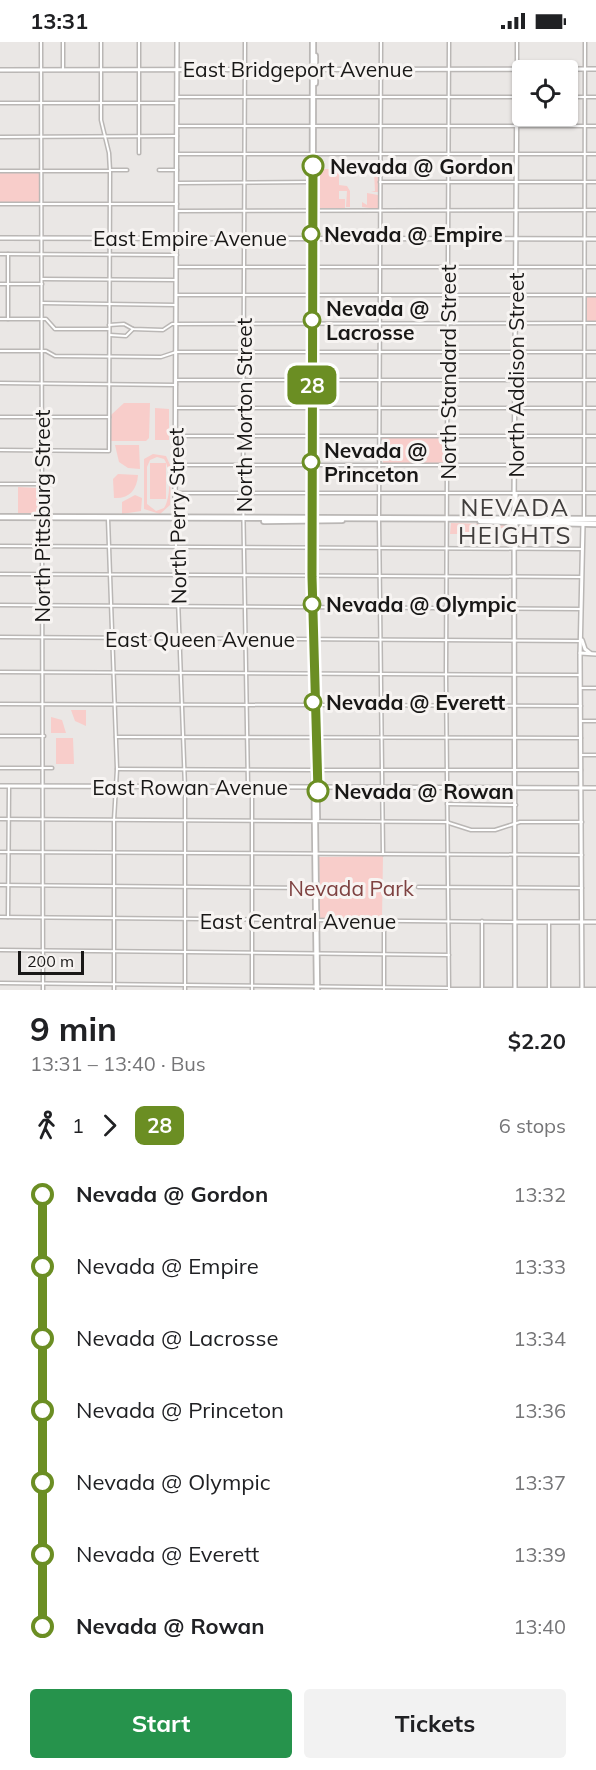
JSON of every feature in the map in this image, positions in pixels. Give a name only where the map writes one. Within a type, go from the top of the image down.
[{"type":"main road","points":[[313,42],[311,464],[317,989]]},
{"type":"main road","points":[[0,517],[515,521],[596,519]]},
{"type":"main road","points":[[583,521],[596,524]]},
{"type":"street","name":"North Pittsburg Street","points":[[41,42],[43,990]]},
{"type":"street","points":[[63,42],[63,70]]},
{"type":"street","points":[[0,450],[109,451],[110,170],[109,153],[103,136],[101,42]]},
{"type":"street","points":[[139,42],[139,153]]},
{"type":"street","name":"North Perry Street","points":[[177,42],[176,548],[184,770],[185,988]]},
{"type":"street","name":"North Morton Street","points":[[245,42],[243,519],[246,738],[252,821],[252,988]]},
{"type":"street","points":[[381,42],[379,549],[383,854]]},
{"type":"street","name":"North Standard Street","points":[[449,42],[448,640],[446,674],[449,989]]},
{"type":"street","name":"North Addison Street","points":[[517,42],[517,60]]},
{"type":"street","points":[[582,989],[580,654],[584,493],[585,42]]},
{"type":"street","name":"East Bridgeport Avenue","points":[[0,70],[512,69]]},
{"type":"street","name":"East Bridgeport Avenue","points":[[578,69],[596,69]]},
{"type":"street","points":[[177,97],[512,97]]},
{"type":"street","points":[[578,97],[596,97]]},
{"type":"street","points":[[0,103],[177,104]]},
{"type":"street","points":[[177,126],[512,126]]},
{"type":"street","name":"North Addison Street","points":[[515,989],[517,126]]},
{"type":"street","points":[[578,126],[596,126]]},
{"type":"street","points":[[0,137],[177,136]]},
{"type":"street","points":[[177,154],[596,154]]},
{"type":"street","points":[[0,171],[127,170]]},
{"type":"street","points":[[159,170],[177,170]]},
{"type":"street","points":[[177,183],[313,182]]},
{"type":"street","points":[[380,182],[596,182]]},
{"type":"street","points":[[0,204],[177,204]]},
{"type":"street","points":[[177,210],[596,210]]},
{"type":"street","name":"East Empire Avenue","points":[[0,238],[596,238]]},
{"type":"street","points":[[0,254],[177,255]]},
{"type":"street","points":[[8,254],[8,319]]},
{"type":"street","points":[[177,267],[596,267]]},
{"type":"street","points":[[42,279],[176,280]]},
{"type":"street","points":[[0,284],[42,284]]},
{"type":"street","points":[[176,295],[596,295]]},
{"type":"street","points":[[42,303],[176,305]]},
{"type":"street","points":[[0,319],[42,319],[49,321],[55,329],[110,327],[124,324],[133,329],[163,330],[176,324],[596,323]]},
{"type":"street","points":[[110,335],[126,336],[133,329]]},
{"type":"street","points":[[0,351],[42,351],[55,356],[165,357],[176,352],[244,351],[596,352]]},
{"type":"street","points":[[0,383],[109,384],[244,379],[596,380]]},
{"type":"street","points":[[176,408],[596,408]]},
{"type":"street","points":[[0,417],[109,417]]},
{"type":"street","points":[[176,436],[596,436]]},
{"type":"street","points":[[176,465],[596,465]]},
{"type":"street","points":[[0,484],[41,484]]},
{"type":"street","points":[[176,493],[596,493]]},
{"type":"street","points":[[108,518],[117,769],[114,787],[114,990]]},
{"type":"street","points":[[0,546],[581,549]]},
{"type":"street","points":[[0,574],[581,577]]},
{"type":"street","points":[[0,605],[581,609]]},
{"type":"street","name":"East Queen Avenue","points":[[0,637],[516,641],[581,639]]},
{"type":"street","points":[[581,639],[585,649],[593,654]]},
{"type":"street","points":[[580,654],[593,654]]},
{"type":"street","points":[[0,672],[580,675]]},
{"type":"street","points":[[580,688],[596,688]]},
{"type":"street","points":[[0,704],[581,706]]},
{"type":"street","points":[[581,721],[596,721]]},
{"type":"street","points":[[0,736],[44,736]]},
{"type":"street","points":[[116,737],[581,738]]},
{"type":"street","points":[[581,755],[596,755]]},
{"type":"street","points":[[0,768],[52,768]]},
{"type":"street","points":[[117,769],[581,770]]},
{"type":"street","name":"East Rowan Avenue","points":[[0,786],[596,788]]},
{"type":"street","points":[[8,917],[9,786]]},
{"type":"street","points":[[447,804],[516,805]]},
{"type":"street","points":[[0,819],[448,822],[471,830],[495,830],[516,823],[582,822]]},
{"type":"street","points":[[0,852],[582,855]]},
{"type":"street","points":[[0,885],[316,888]]},
{"type":"street","points":[[418,888],[582,888]]},
{"type":"street","name":"East Central Avenue","points":[[0,917],[252,921],[596,921]]},
{"type":"street","points":[[384,921],[384,989]]},
{"type":"street","points":[[482,921],[482,989]]},
{"type":"street","points":[[549,921],[549,989]]},
{"type":"street","points":[[0,950],[185,954],[449,955]]},
{"type":"street","points":[[0,983],[185,988],[596,989]]},
{"type":"green space","points":[[316,169],[379,169],[378,192],[371,192],[375,191],[374,172],[339,172],[339,185],[347,186],[350,191],[350,207],[346,207],[347,191],[339,191],[339,199],[345,199],[345,208],[316,208]]},
{"type":"green space","points":[[0,172],[40,172],[40,202],[0,203]]},
{"type":"green space","points":[[367,193],[378,195],[378,209],[362,207],[362,202],[367,205]]},
{"type":"green space","points":[[587,297],[596,297],[596,322],[586,321]]},
{"type":"green space","points":[[124,403],[150,403],[149,438],[146,441],[111,441],[111,415]]},
{"type":"green space","points":[[155,408],[169,409],[169,440],[155,440]]},
{"type":"green space","points":[[382,438],[446,438],[446,463],[383,463]]},
{"type":"green space","points":[[115,445],[139,445],[140,469],[128,468],[119,462]]},
{"type":"green space","points":[[153,454],[166,456],[171,467],[170,505],[160,514],[144,509],[144,459]],"holes":[[[157,457],[164,459],[169,476],[168,498],[164,508],[156,511],[147,504],[147,467],[150,460]]]},
{"type":"green space","points":[[150,463],[166,463],[166,499],[150,499]]},
{"type":"green space","points":[[118,474],[138,475],[131,493],[124,497],[114,498],[113,479]]},
{"type":"green space","points":[[18,487],[39,488],[39,513],[18,513]]},
{"type":"green space","points":[[135,495],[142,498],[141,511],[122,514],[122,502]]},
{"type":"green space","points":[[451,523],[510,525],[512,541],[509,528],[474,528],[474,534],[450,534]]},
{"type":"green space","points":[[71,710],[86,710],[86,726],[75,721]]},
{"type":"green space","points":[[51,717],[62,720],[66,733],[51,733]]},
{"type":"green space","points":[[56,738],[73,738],[74,764],[56,764]]},
{"type":"green space","name":"Nevada Park","points":[[383,856],[382,919],[320,919],[319,857]]},
{"type":"bus line","name":"28","points":[[313,166],[311,464],[314,549],[312,562],[314,738],[318,791]]},
{"type":"place","name":"Nevada @ Gordon","points":[[313,166]]},
{"type":"place","name":"Nevada @ Empire","points":[[311,234]]},
{"type":"place","name":"Nevada @ Lacrosse","points":[[312,320]]},
{"type":"place","name":"Nevada @ Princeton","points":[[311,462]]},
{"type":"place","name":"Nevada @ Olympic","points":[[312,604]]},
{"type":"place","name":"Nevada @ Everett","points":[[313,702]]},
{"type":"place","name":"Nevada @ Rowan","points":[[318,791]]},
{"type":"district","name":"NEVADA HEIGHTS","points":[[515,521]]}]
